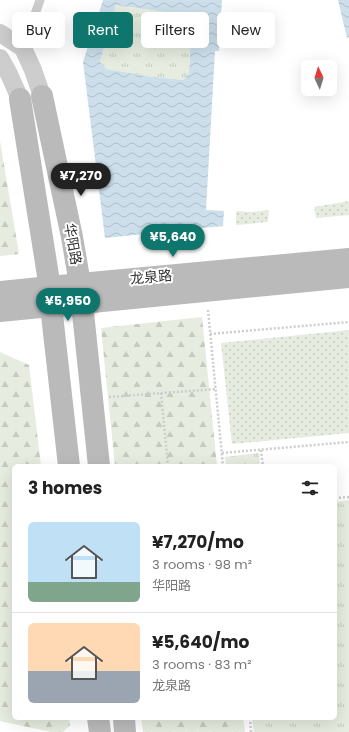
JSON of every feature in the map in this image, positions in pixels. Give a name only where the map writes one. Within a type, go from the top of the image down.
[{"type":"street","points":[[0,33],[12,41]]},
{"type":"street","points":[[23,48],[33,70],[42,96]]},
{"type":"street","points":[[0,58],[20,98]]},
{"type":"street","name":"华阳路","points":[[42,96],[72,237],[81,294],[99,464]]},
{"type":"street","name":"华阳路","points":[[20,98],[50,297],[69,464]]},
{"type":"street","name":"龙泉路","points":[[0,311],[50,297],[349,259]]},
{"type":"street","name":"龙泉路","points":[[81,294],[207,291],[349,277]]},
{"type":"street","name":"龙泉路","points":[[0,292],[50,297]]},
{"type":"street","points":[[98,720],[100,732]]},
{"type":"street","points":[[124,720],[125,732]]},
{"type":"lane","points":[[36,12],[40,0]]},
{"type":"path","points":[[207,291],[223,464]]},
{"type":"path","points":[[210,334],[349,322]]},
{"type":"path","points":[[93,398],[216,389]]},
{"type":"path","points":[[161,393],[168,464]]},
{"type":"path","points":[[222,453],[349,442]]},
{"type":"path","points":[[261,450],[263,464]]},
{"type":"path","points":[[337,498],[349,497]]},
{"type":"path","points":[[250,720],[251,732]]},
{"type":"green space","points":[[116,5],[164,12],[141,12],[141,48],[190,48],[189,73],[183,80],[146,76],[107,69],[100,62],[104,48],[133,48],[133,12],[114,12]]},
{"type":"green space","points":[[0,141],[19,254],[0,256]]},
{"type":"green space","points":[[349,201],[349,215],[316,218],[314,207]]},
{"type":"green space","points":[[269,210],[268,222],[236,225],[236,211],[252,212]]},
{"type":"green space","points":[[202,317],[217,464],[115,464],[101,328]]},
{"type":"green space","points":[[349,330],[349,433],[232,444],[221,343]]},
{"type":"green space","points":[[0,352],[29,365],[41,464],[12,464],[12,720],[69,720],[70,725],[63,732],[51,732],[0,721]]},
{"type":"green space","points":[[259,453],[260,464],[226,464],[225,457]]},
{"type":"green space","points":[[349,500],[349,732],[254,732],[252,720],[337,720],[337,502]]},
{"type":"green space","points":[[141,720],[243,720],[245,732],[143,732]]},
{"type":"water","points":[[103,0],[222,0],[221,12],[217,12],[217,48],[219,48],[219,51],[215,51],[206,210],[224,211],[223,226],[105,238],[83,62],[88,48],[104,48],[100,62],[107,69],[146,76],[183,80],[189,73],[190,48],[209,48],[209,12],[164,12],[116,5],[114,12],[99,12]]},
{"type":"water","points":[[338,0],[349,0],[349,37],[347,38]]}]
